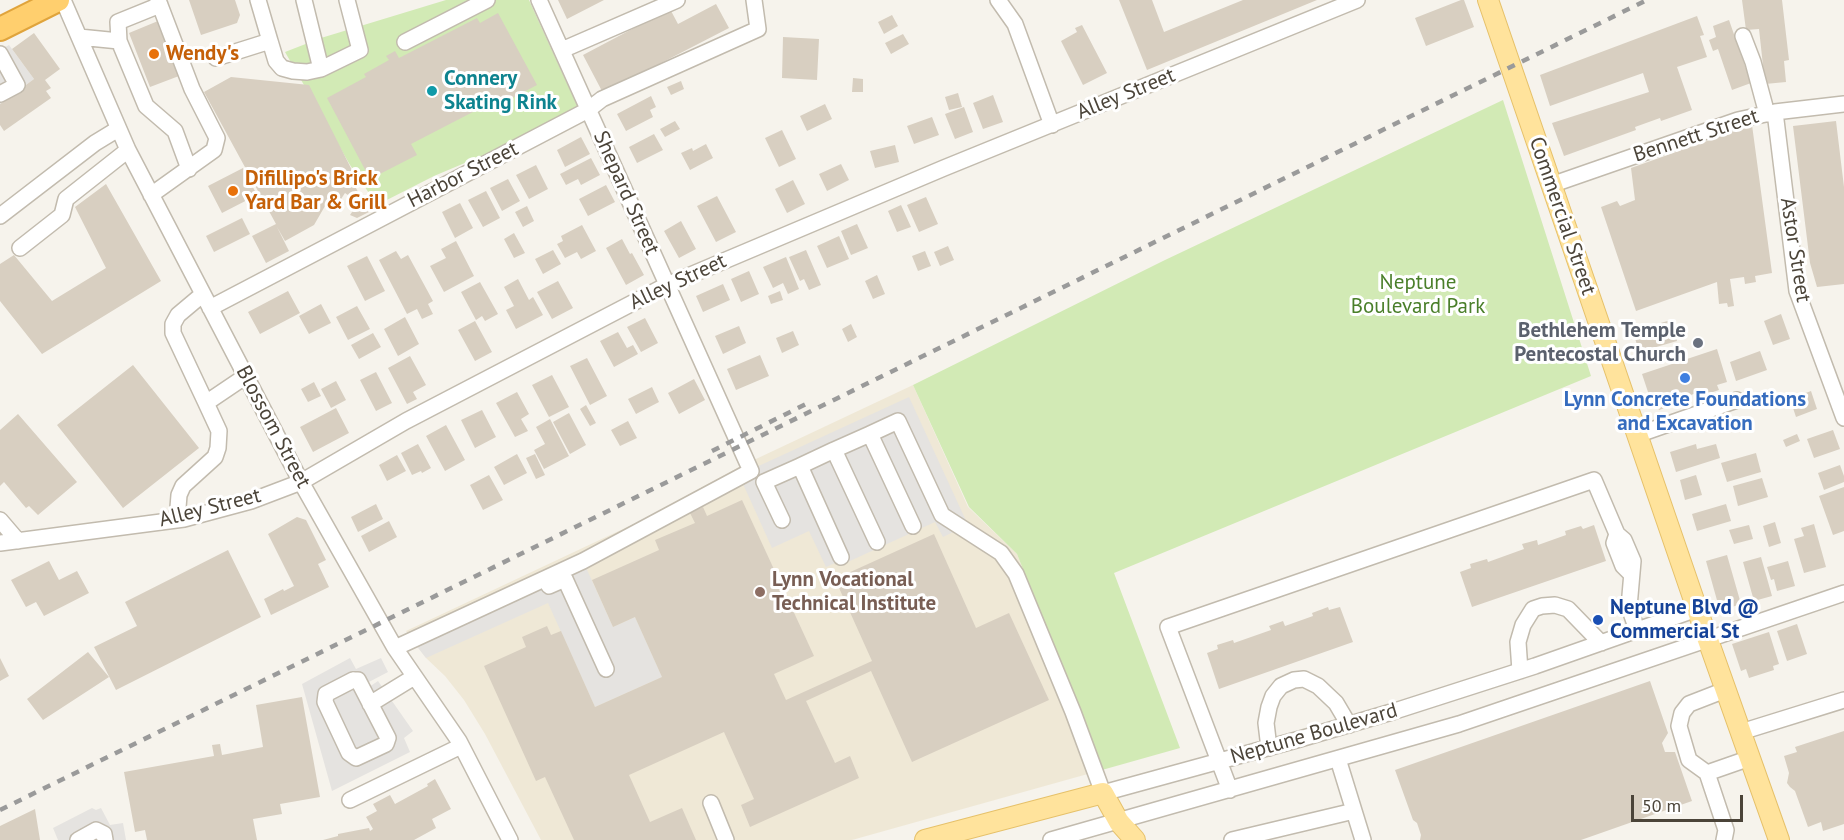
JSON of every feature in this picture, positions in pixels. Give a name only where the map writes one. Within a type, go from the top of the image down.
[{"type":"highway","points":[[0,29],[58,0]]},
{"type":"main road","name":"Commercial Street","points":[[1488,0],[1696,609],[1779,840]]},
{"type":"main road","points":[[1103,793],[1119,822],[1135,840]]},
{"type":"main road","name":"Neptune Boulevard","points":[[925,840],[1103,793]]},
{"type":"street","name":"Blossom Street","points":[[63,0],[128,150],[301,482],[397,651],[443,716],[461,746],[510,840]]},
{"type":"street","points":[[258,0],[276,61],[282,68],[300,72],[321,69],[360,50],[347,0]]},
{"type":"street","points":[[304,0],[321,69]]},
{"type":"street","points":[[405,42],[487,0]]},
{"type":"street","name":"Shepard Street","points":[[397,651],[584,561],[751,471],[539,0]]},
{"type":"street","points":[[562,50],[677,0]]},
{"type":"street","name":"Harbor Street","points":[[177,520],[179,495],[183,486],[215,457],[219,430],[173,333],[173,324],[178,315],[588,110],[602,99],[758,29],[754,0]]},
{"type":"street","points":[[998,0],[1014,24],[1053,124]]},
{"type":"street","name":"Alley Street","points":[[0,543],[177,520],[251,501],[301,482],[406,421],[667,285],[944,168],[1357,0]]},
{"type":"street","points":[[151,195],[189,169],[214,150],[217,138],[192,88],[159,2],[118,22],[119,41],[146,106],[175,130],[189,169]]},
{"type":"street","name":"Astor Street","points":[[1743,36],[1771,113],[1797,291],[1844,418]]},
{"type":"street","points":[[79,37],[119,41]]},
{"type":"street","points":[[216,58],[270,41]]},
{"type":"street","points":[[0,54],[17,85],[0,94]]},
{"type":"street","name":"Bennett Street","points":[[1551,185],[1721,124],[1771,113],[1844,104]]},
{"type":"street","points":[[0,216],[95,143],[118,129]]},
{"type":"street","points":[[20,248],[62,215],[66,199],[128,150]]},
{"type":"street","points":[[206,403],[246,376]]},
{"type":"street","points":[[1637,435],[1737,400]]},
{"type":"street","points":[[782,520],[764,482],[898,421],[942,515],[1001,553],[1016,574],[1073,712],[1103,793]]},
{"type":"street","points":[[870,434],[913,526]]},
{"type":"street","points":[[834,450],[877,542]]},
{"type":"street","points":[[800,466],[842,557]]},
{"type":"street","points":[[1230,790],[1168,627],[1594,480],[1617,534],[1624,540],[1633,561],[1631,574],[1633,582],[1629,607],[1637,630]]},
{"type":"street","points":[[0,520],[18,541]]},
{"type":"street","points":[[397,651],[565,579],[606,669]]},
{"type":"street","name":"Neptune Boulevard","points":[[1051,840],[1459,724],[1844,593]]},
{"type":"street","points":[[1520,671],[1518,642],[1523,625],[1533,609],[1555,606],[1568,609],[1601,643]]},
{"type":"street","name":"Neptune Boulevard","points":[[1103,793],[1349,725],[1520,671],[1696,609]]},
{"type":"street","points":[[370,704],[414,677]]},
{"type":"street","points":[[1269,748],[1266,723],[1269,707],[1281,686],[1294,680],[1304,679],[1318,686],[1336,703],[1349,725]]},
{"type":"street","points":[[353,680],[358,680],[370,704],[388,738],[386,744],[356,758],[349,753],[325,702],[326,694],[353,680]]},
{"type":"street","points":[[1724,840],[1726,830],[1707,772],[1689,760],[1679,726],[1682,713],[1689,704],[1725,690]]},
{"type":"street","points":[[1741,732],[1844,700]]},
{"type":"street","points":[[350,800],[461,746]]},
{"type":"street","points":[[1707,772],[1750,758]]},
{"type":"street","points":[[1338,759],[1364,840]]},
{"type":"street","points":[[711,803],[726,840]]},
{"type":"street","points":[[1232,840],[1354,811]]},
{"type":"street","points":[[78,840],[96,830],[104,834],[105,840]]},
{"type":"shaded area","points":[[9,45],[34,79],[0,104],[0,50]]},
{"type":"shaded area","name":"Lynn Vocational Technical Institute","points":[[913,385],[968,507],[1017,554],[1102,770],[852,840],[541,840],[485,734],[464,700],[445,676],[426,658],[406,631],[640,521],[739,467]]},
{"type":"shaded area","points":[[909,397],[968,525],[943,537],[935,522],[839,566],[837,562],[826,567],[809,531],[772,548],[739,475]]},
{"type":"shaded area","points":[[583,561],[613,627],[635,617],[662,677],[595,707],[548,603],[426,658],[411,639]]},
{"type":"shaded area","points":[[350,658],[356,669],[381,658],[388,672],[367,683],[369,687],[378,681],[413,731],[404,738],[410,752],[332,791],[302,684]]},
{"type":"shaded area","points":[[92,808],[96,810],[101,808],[110,825],[123,823],[126,840],[58,840],[53,828]]},
{"type":"green space","points":[[446,0],[529,0],[581,114],[434,176],[377,205],[350,165],[285,52],[321,38]]},
{"type":"green space","name":"Neptune Boulevard Park","points":[[1503,100],[1591,376],[1114,573],[1180,748],[1102,770],[1017,554],[969,507],[913,385],[1165,260]]},
{"type":"building","points":[[189,0],[235,0],[240,15],[237,23],[201,35]]},
{"type":"building","points":[[558,0],[604,0],[567,19]]},
{"type":"building","points":[[1119,0],[1152,0],[1164,32],[1243,0],[1317,0],[1147,70]]},
{"type":"building","points":[[1464,0],[1474,27],[1426,46],[1415,18]]},
{"type":"building","points":[[1742,0],[1782,0],[1789,60],[1784,61],[1786,82],[1765,84],[1759,29],[1746,30]]},
{"type":"building","points":[[716,4],[729,28],[603,93],[583,55],[670,9],[678,24]]},
{"type":"building","name":"Connery Skating Rink","points":[[498,13],[537,85],[503,103],[500,98],[411,144],[417,155],[370,179],[327,98],[366,77],[364,74],[389,60],[386,56],[395,51],[399,58],[477,18],[480,23]]},
{"type":"building","points":[[892,15],[898,26],[884,34],[878,22]]},
{"type":"building","points":[[1697,16],[1704,35],[1700,36],[1707,57],[1677,67],[1692,110],[1661,121],[1660,118],[1635,127],[1636,130],[1564,156],[1552,123],[1649,92],[1643,73],[1550,106],[1540,75]]},
{"type":"building","points":[[1729,20],[1751,83],[1732,90],[1718,49],[1713,51],[1709,40],[1716,37],[1713,26]]},
{"type":"building","points":[[158,21],[179,76],[150,87],[129,33]]},
{"type":"building","points":[[1082,25],[1107,73],[1083,85],[1061,41],[1077,32],[1075,28]]},
{"type":"building","points":[[34,33],[60,69],[45,80],[51,88],[46,91],[51,98],[4,131],[0,125],[0,104],[34,79],[12,49]]},
{"type":"building","points":[[903,34],[909,44],[891,54],[885,43]]},
{"type":"building","points":[[783,37],[819,39],[817,80],[782,78]]},
{"type":"building","points":[[231,77],[309,85],[360,186],[356,188],[366,208],[370,206],[373,210],[357,218],[350,215],[354,209],[349,204],[352,198],[345,193],[341,199],[332,194],[314,225],[285,241],[277,227],[289,251],[266,263],[252,236],[276,224],[204,92]]},
{"type":"building","points":[[853,78],[863,79],[863,92],[852,92]]},
{"type":"building","points":[[681,81],[684,89],[671,95],[667,87]]},
{"type":"building","points":[[958,93],[962,107],[949,110],[945,97]]},
{"type":"building","points":[[993,95],[1003,122],[983,129],[973,103]]},
{"type":"building","points":[[651,96],[656,107],[650,110],[653,117],[626,131],[617,114]]},
{"type":"building","points":[[825,104],[832,119],[807,131],[800,116]]},
{"type":"building","points":[[964,107],[973,132],[955,139],[945,114]]},
{"type":"building","points":[[932,117],[939,135],[914,144],[907,126]]},
{"type":"building","points":[[675,121],[680,129],[665,137],[660,129]]},
{"type":"building","points":[[1836,121],[1844,187],[1844,284],[1817,287],[1810,263],[1793,126]]},
{"type":"building","points":[[1752,125],[1772,273],[1755,276],[1756,282],[1745,284],[1744,277],[1730,279],[1734,306],[1728,307],[1727,303],[1719,304],[1717,282],[1636,311],[1601,207],[1617,201],[1620,206],[1635,200],[1631,168]]},
{"type":"building","points":[[782,130],[796,159],[779,167],[765,138]]},
{"type":"building","points":[[654,134],[663,150],[637,163],[629,147]]},
{"type":"building","points":[[581,137],[590,154],[565,167],[557,150]]},
{"type":"building","points":[[706,144],[713,158],[690,170],[681,153],[692,148],[693,151]]},
{"type":"building","points":[[895,145],[899,162],[875,168],[870,151]]},
{"type":"building","points":[[591,158],[600,175],[581,185],[578,179],[566,185],[560,174]]},
{"type":"building","points":[[841,164],[849,180],[827,191],[819,174]]},
{"type":"building","points":[[536,165],[548,189],[529,199],[516,175]]},
{"type":"building","points":[[243,168],[257,195],[222,213],[208,186]]},
{"type":"building","points":[[508,179],[520,201],[502,211],[490,188]]},
{"type":"building","points":[[793,180],[805,204],[787,213],[775,189]]},
{"type":"building","points":[[106,184],[161,281],[42,354],[0,301],[0,264],[14,255],[52,301],[106,268],[75,207]]},
{"type":"building","points":[[606,185],[615,202],[588,216],[579,199]]},
{"type":"building","points":[[486,191],[500,218],[483,227],[468,200]]},
{"type":"building","points":[[717,196],[736,232],[716,242],[697,206]]},
{"type":"building","points":[[926,197],[938,224],[919,232],[907,205]]},
{"type":"building","points":[[460,203],[473,228],[455,238],[442,212]]},
{"type":"building","points":[[901,205],[911,227],[897,232],[888,211]]},
{"type":"building","points":[[527,206],[534,221],[523,227],[515,212]]},
{"type":"building","points":[[242,218],[250,234],[214,252],[206,236]]},
{"type":"building","points":[[681,221],[696,249],[679,258],[664,231]]},
{"type":"building","points":[[857,224],[868,248],[851,255],[841,231]]},
{"type":"building","points":[[582,225],[596,251],[581,259],[577,252],[565,258],[557,244],[563,241],[561,236]]},
{"type":"building","points":[[514,233],[525,253],[514,258],[504,239]]},
{"type":"building","points":[[839,236],[849,259],[827,268],[817,246]]},
{"type":"building","points":[[622,239],[644,275],[626,285],[606,248]]},
{"type":"building","points":[[456,241],[474,276],[444,292],[430,266],[446,258],[441,249]]},
{"type":"building","points":[[948,246],[954,260],[940,266],[934,252]]},
{"type":"building","points":[[553,250],[561,264],[543,274],[535,259]]},
{"type":"building","points":[[806,250],[821,285],[809,290],[804,279],[800,281],[789,257]]},
{"type":"building","points":[[396,251],[401,259],[408,255],[433,301],[428,304],[433,314],[422,319],[417,309],[407,314],[379,260]]},
{"type":"building","points":[[925,251],[931,266],[918,271],[912,256]]},
{"type":"building","points":[[367,256],[385,291],[365,301],[347,266]]},
{"type":"building","points":[[786,257],[799,289],[788,294],[783,283],[773,288],[763,267]]},
{"type":"building","points":[[749,271],[759,294],[741,302],[731,279]]},
{"type":"building","points":[[877,275],[885,294],[873,299],[865,281]]},
{"type":"building","points":[[518,279],[529,300],[533,297],[543,315],[516,329],[506,310],[514,306],[504,287]]},
{"type":"building","points":[[558,281],[573,308],[552,319],[537,292]]},
{"type":"building","points":[[480,282],[498,314],[485,321],[482,316],[476,320],[461,292]]},
{"type":"building","points":[[723,284],[730,300],[703,312],[696,296]]},
{"type":"building","points":[[288,291],[300,313],[260,334],[248,312]]},
{"type":"building","points":[[780,291],[783,300],[771,304],[768,296]]},
{"type":"building","points":[[321,304],[331,323],[309,334],[299,316]]},
{"type":"building","points":[[357,306],[370,329],[348,340],[336,317]]},
{"type":"building","points":[[1781,314],[1790,339],[1773,345],[1764,321]]},
{"type":"building","points":[[405,317],[419,344],[398,356],[384,329]]},
{"type":"building","points":[[645,318],[658,343],[641,352],[627,327]]},
{"type":"building","points":[[1671,320],[1677,341],[1639,352],[1633,331]]},
{"type":"building","points":[[475,321],[492,352],[475,361],[458,330]]},
{"type":"building","points":[[851,324],[857,337],[848,342],[842,329]]},
{"type":"building","points":[[739,326],[746,343],[723,354],[715,336]]},
{"type":"building","points":[[793,331],[799,345],[782,353],[776,338]]},
{"type":"building","points":[[618,332],[627,348],[633,345],[638,354],[614,367],[600,341]]},
{"type":"building","points":[[373,333],[381,347],[359,359],[351,345]]},
{"type":"building","name":"Lynn Concrete Foundations and Excavation","points":[[1717,349],[1727,382],[1717,385],[1719,390],[1698,397],[1697,393],[1678,399],[1680,403],[1659,410],[1657,406],[1653,407],[1642,374]]},
{"type":"building","points":[[1760,351],[1767,370],[1736,381],[1730,362]]},
{"type":"building","points":[[760,355],[769,376],[736,390],[727,369]]},
{"type":"building","points":[[410,356],[426,385],[413,392],[417,399],[407,404],[388,368]]},
{"type":"building","points":[[587,358],[607,396],[590,405],[570,366]]},
{"type":"building","points":[[133,365],[199,448],[123,508],[57,425]]},
{"type":"building","points":[[376,372],[392,403],[376,411],[360,380]]},
{"type":"building","points":[[552,375],[569,407],[549,417],[532,385]]},
{"type":"building","points":[[694,379],[705,400],[679,414],[668,393]]},
{"type":"building","points":[[336,381],[346,400],[331,408],[321,389]]},
{"type":"building","points":[[314,382],[321,396],[308,402],[301,389]]},
{"type":"building","points":[[652,387],[659,402],[636,414],[628,399]]},
{"type":"building","points":[[1811,391],[1817,409],[1796,417],[1790,399]]},
{"type":"building","points":[[517,392],[529,414],[521,419],[528,431],[515,437],[496,403]]},
{"type":"building","points":[[586,405],[596,423],[590,426],[580,409]]},
{"type":"building","points":[[336,408],[349,433],[313,452],[300,427]]},
{"type":"building","points":[[482,410],[496,437],[475,448],[461,420]]},
{"type":"building","points":[[569,413],[586,445],[570,454],[553,422]]},
{"type":"building","points":[[18,414],[77,482],[38,515],[29,506],[26,508],[4,482],[0,486],[0,430]]},
{"type":"building","points":[[550,419],[569,456],[544,469],[534,450],[545,444],[536,427]]},
{"type":"building","points":[[628,421],[637,438],[620,446],[611,430]]},
{"type":"building","points":[[446,425],[465,460],[445,471],[426,436]]},
{"type":"building","points":[[1833,430],[1840,449],[1814,458],[1807,439]]},
{"type":"building","points":[[1797,434],[1800,441],[1786,447],[1783,440]]},
{"type":"building","points":[[418,444],[431,468],[412,475],[401,453]]},
{"type":"building","points":[[1696,444],[1697,449],[1716,444],[1720,458],[1676,472],[1670,452]]},
{"type":"building","points":[[1756,453],[1761,472],[1727,482],[1721,463]]},
{"type":"building","points":[[517,454],[527,473],[504,485],[494,467]]},
{"type":"building","points":[[535,454],[545,475],[536,479],[526,458]]},
{"type":"building","points":[[397,455],[406,471],[387,481],[379,465]]},
{"type":"building","points":[[1840,465],[1844,482],[1824,490],[1818,473]]},
{"type":"building","points":[[489,475],[503,500],[483,510],[470,485]]},
{"type":"building","points":[[1696,475],[1702,495],[1685,500],[1680,480]]},
{"type":"building","points":[[1762,478],[1768,497],[1738,506],[1733,486]]},
{"type":"building","points":[[1844,487],[1844,531],[1833,535],[1819,496]]},
{"type":"building","points":[[742,500],[814,656],[774,674],[786,700],[872,661],[835,579],[934,534],[976,628],[1009,613],[1049,700],[912,762],[871,671],[806,701],[835,763],[850,756],[859,778],[750,827],[741,805],[754,799],[724,732],[629,775],[650,822],[682,808],[696,840],[574,840],[545,777],[536,781],[484,666],[526,647],[522,637],[547,626],[551,635],[561,631],[595,707],[662,677],[635,617],[613,627],[592,580],[659,550],[655,540],[695,523],[690,513],[703,507],[707,516]]},
{"type":"building","points":[[376,504],[383,519],[358,532],[351,517]]},
{"type":"building","points":[[1726,504],[1731,521],[1697,531],[1692,514]]},
{"type":"building","points":[[297,517],[306,520],[326,560],[318,564],[329,587],[271,615],[264,599],[294,586],[268,534]]},
{"type":"building","points":[[389,521],[397,537],[369,552],[361,536]]},
{"type":"building","points":[[1775,522],[1781,543],[1769,547],[1763,526]]},
{"type":"building","points":[[1814,524],[1826,567],[1804,573],[1794,539],[1804,536],[1801,528]]},
{"type":"building","points":[[1594,525],[1606,561],[1472,607],[1460,572],[1471,568],[1470,564],[1487,559],[1488,562],[1524,549],[1522,544],[1537,540],[1538,545],[1566,535],[1565,531]]},
{"type":"building","points":[[1749,525],[1753,539],[1734,544],[1729,530]]},
{"type":"building","points":[[228,550],[261,617],[116,690],[94,647],[137,626],[125,602]]},
{"type":"building","points":[[1727,555],[1741,604],[1720,611],[1706,561]]},
{"type":"building","points":[[1761,557],[1772,596],[1754,601],[1743,562]]},
{"type":"building","points":[[49,561],[59,580],[77,571],[89,593],[44,616],[36,602],[26,607],[11,580]]},
{"type":"building","points":[[1788,561],[1795,586],[1777,591],[1774,579],[1771,580],[1767,567]]},
{"type":"building","points":[[1328,607],[1329,610],[1340,607],[1353,642],[1219,689],[1207,653],[1218,649],[1217,645],[1233,640],[1234,643],[1271,630],[1269,626],[1283,621],[1285,626],[1313,616],[1312,613]]},
{"type":"building","points":[[1797,624],[1807,654],[1787,661],[1777,631]]},
{"type":"building","points":[[1769,632],[1779,664],[1773,666],[1774,670],[1749,678],[1746,669],[1741,671],[1732,644]]},
{"type":"building","points":[[88,652],[109,677],[43,720],[27,699]]},
{"type":"building","points":[[0,658],[9,676],[0,681]]},
{"type":"building","points":[[1650,681],[1668,733],[1662,743],[1665,752],[1675,752],[1692,801],[1581,840],[1420,840],[1421,835],[1417,823],[1413,820],[1395,770]]},
{"type":"building","points":[[302,697],[320,797],[280,804],[282,814],[253,819],[257,840],[147,840],[145,830],[135,832],[124,772],[214,756],[212,745],[220,744],[222,755],[263,747],[256,705]]},
{"type":"building","points":[[1844,731],[1844,824],[1823,831],[1821,822],[1808,827],[1795,791],[1787,783],[1789,773],[1784,756],[1797,752],[1795,747]]},
{"type":"building","points":[[435,779],[451,809],[432,819],[436,828],[414,840],[323,840],[338,836],[338,834],[369,828],[370,831],[373,829],[366,817],[377,811],[373,804],[390,795],[395,804],[428,786],[427,784]]},
{"type":"building","points":[[35,809],[40,840],[0,840],[0,826]]},
{"type":"railway","points":[[0,810],[1647,0]]},
{"type":"railway","points":[[712,451],[806,404]]},
{"type":"place","name":"Wendy's","points":[[154,54]]},
{"type":"place","name":"Connery Skating Rink","points":[[432,91]]},
{"type":"place","name":"Difillipo's Brick Yard Bar & Grill","points":[[233,191]]},
{"type":"place","name":"Bethlehem Temple Pentecostal Church","points":[[1698,343]]},
{"type":"place","name":"Lynn Concrete Foundations and Excavation","points":[[1685,378]]},
{"type":"place","name":"Lynn Vocational Technical Institute","points":[[760,592]]},
{"type":"place","name":"Neptune Blvd @ Commercial St","points":[[1598,620]]}]
